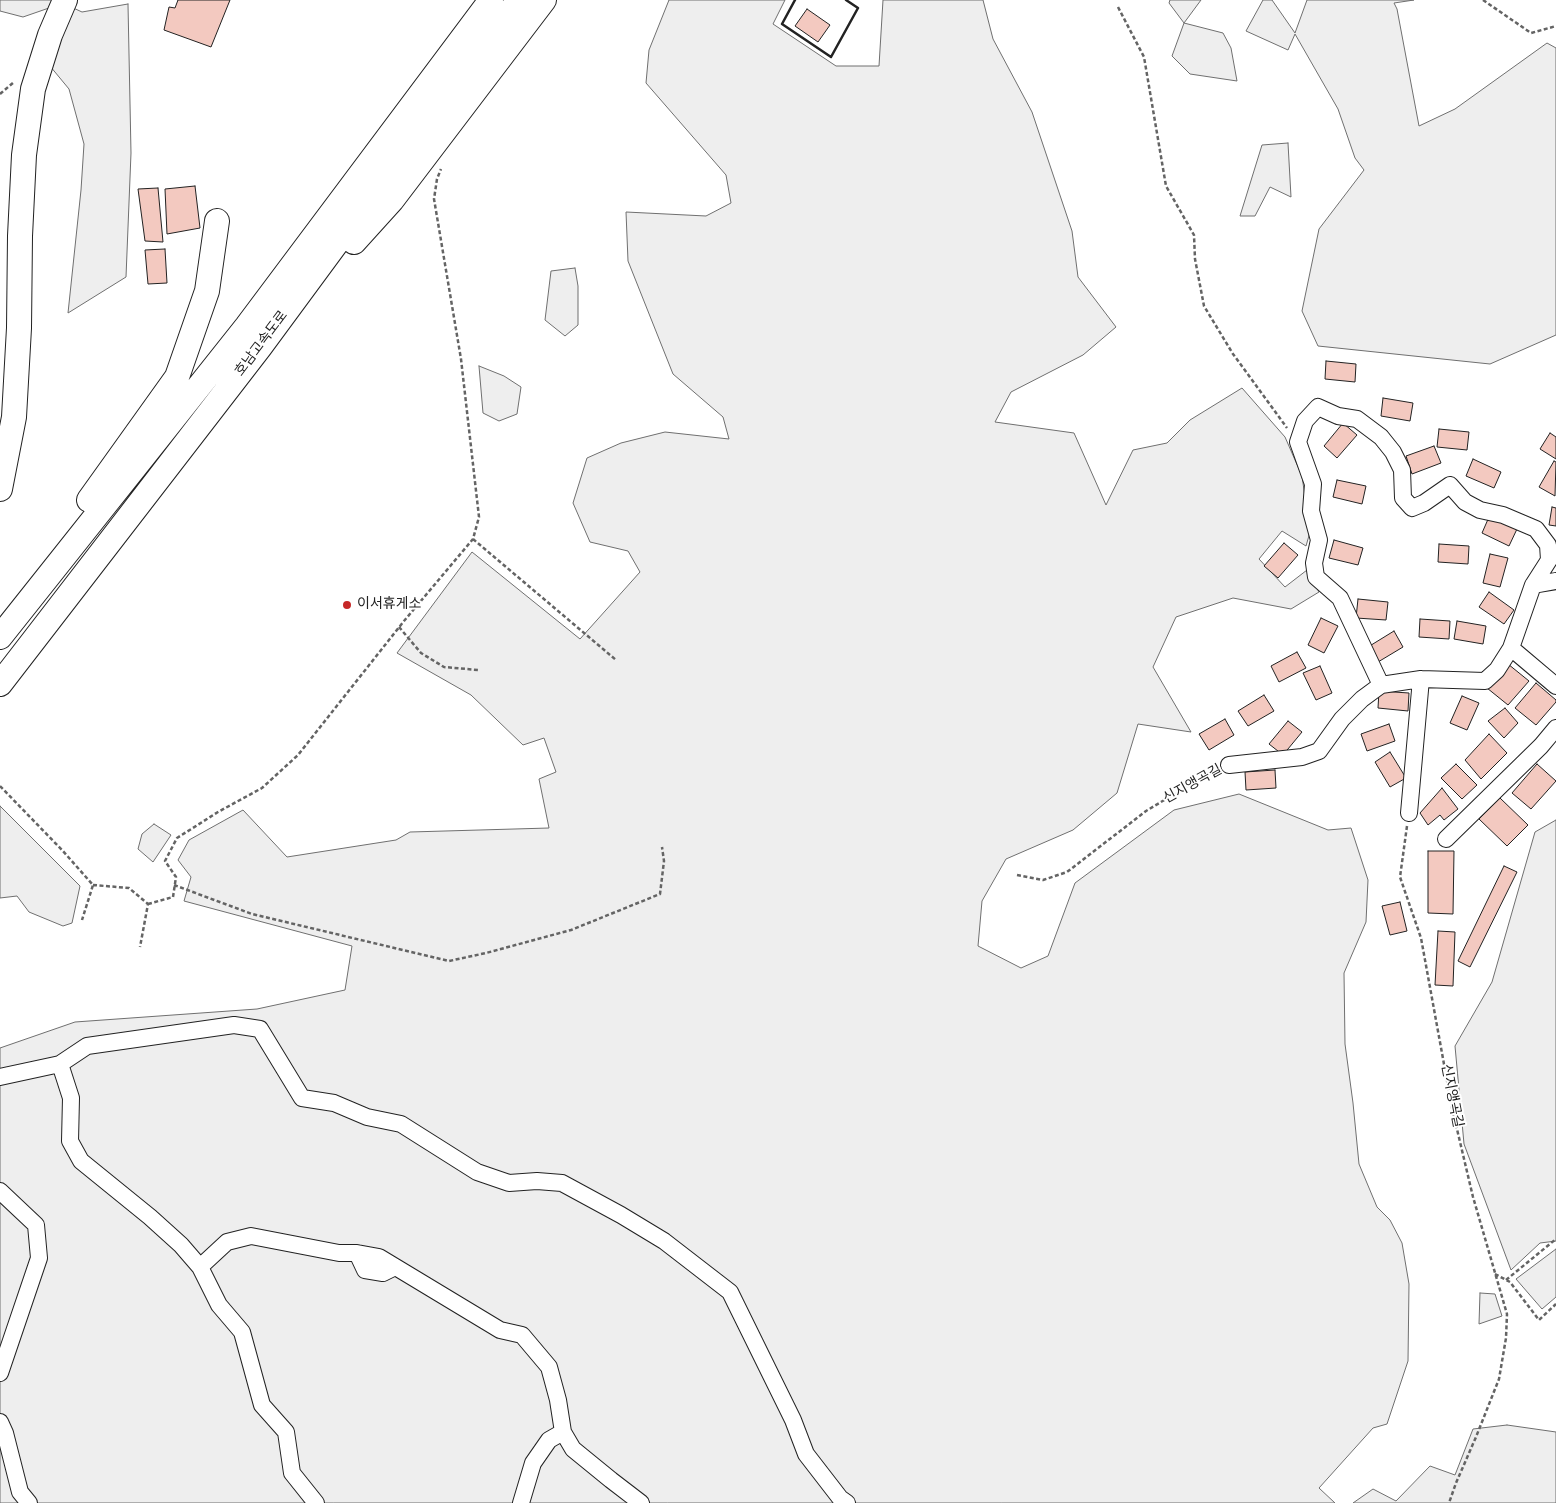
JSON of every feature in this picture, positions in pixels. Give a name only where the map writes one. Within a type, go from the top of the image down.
[{"type":"highway","points":[[0,489],[14,417],[19,328],[20,236],[24,155],[33,89],[50,35],[65,0]]},
{"type":"highway","name":"호남고속도로","points":[[0,637],[247,326],[491,0]]},
{"type":"highway","name":"호남고속도로","points":[[0,684],[260,347],[519,0]]},
{"type":"highway","points":[[260,347],[392,200],[544,0]]},
{"type":"highway","points":[[58,563],[88,501],[177,377],[207,291],[217,220]]},
{"type":"street","name":"신지앵곡길","points":[[1229,765],[1302,757],[1319,751],[1342,719],[1381,685],[1421,679],[1485,682],[1497,670],[1511,648],[1534,585],[1549,560],[1548,545],[1536,529],[1502,515],[1480,510],[1466,502],[1450,485],[1424,503],[1412,508],[1403,498],[1402,470],[1393,452],[1381,437],[1357,419],[1338,416],[1318,407],[1305,421],[1298,443]]},
{"type":"street","points":[[1298,443],[1312,484],[1311,511],[1319,540],[1314,563],[1316,578],[1340,598],[1381,685]]},
{"type":"street","points":[[1534,585],[1556,581]]},
{"type":"street","points":[[1511,648],[1556,686]]},
{"type":"street","points":[[1409,813],[1421,679]]},
{"type":"street","points":[[1446,839],[1541,746],[1556,728]]},
{"type":"street","points":[[0,1077],[60,1064],[87,1046],[234,1025],[260,1029],[302,1098],[334,1103],[368,1117],[401,1124],[477,1172],[509,1183],[562,1183],[664,1241],[730,1292],[793,1420],[806,1454],[840,1498],[847,1503]]},
{"type":"street","points":[[60,1064],[71,1098],[70,1142],[81,1161],[150,1217],[181,1245],[200,1267],[219,1305],[242,1332],[262,1405],[286,1432],[292,1473],[316,1503]]},
{"type":"street","points":[[0,1191],[36,1225],[39,1258],[0,1373]]},
{"type":"street","points":[[200,1267],[228,1242],[251,1236],[339,1253],[357,1253],[379,1257],[500,1330],[522,1335],[549,1367],[558,1400],[563,1432],[573,1449],[641,1503]]},
{"type":"street","points":[[0,1422],[5,1433],[20,1492],[28,1503]]},
{"type":"street","points":[[521,1503],[533,1463],[549,1440],[563,1432]]},
{"type":"path","points":[[1483,0],[1531,33],[1556,26]]},
{"type":"path","points":[[1118,7],[1144,57],[1166,186],[1194,235],[1195,259],[1204,306],[1233,354],[1298,443]]},
{"type":"path","points":[[148,904],[173,897],[176,878],[165,861],[177,838],[218,812],[262,788],[298,756],[399,627],[473,539],[479,517],[462,369],[434,199],[437,179],[443,163]]},
{"type":"path","points":[[473,539],[616,660]]},
{"type":"path","points":[[399,627],[421,653],[444,667],[478,670]]},
{"type":"path","name":"신지앵곡길","points":[[1018,875],[1043,880],[1067,872],[1146,811],[1215,769],[1229,765]]},
{"type":"path","points":[[0,786],[62,850],[92,885],[129,888],[148,904]]},
{"type":"path","name":"신지앵곡길","points":[[1409,813],[1400,877],[1421,938],[1452,1108],[1473,1197],[1507,1314],[1506,1338],[1499,1378],[1449,1503]]},
{"type":"path","points":[[174,885],[252,914],[449,961],[571,930],[660,894],[664,861],[662,848]]},
{"type":"path","points":[[82,920],[92,885]]},
{"type":"path","points":[[140,947],[148,904]]},
{"type":"path","points":[[1506,1280],[1556,1239]]},
{"type":"path","points":[[1495,1274],[1510,1282],[1539,1320],[1556,1304]]},
{"type":"shaded area","points":[[0,0],[57,0],[49,8],[23,17],[0,11]]},
{"type":"shaded area","points":[[669,0],[785,0],[773,24],[836,66],[879,66],[883,0],[983,0],[993,39],[1032,112],[1072,231],[1078,277],[1116,327],[1083,355],[1011,392],[995,422],[1074,433],[1106,505],[1133,450],[1167,443],[1190,420],[1242,388],[1285,437],[1302,476],[1310,532],[1306,546],[1282,531],[1259,559],[1285,587],[1307,570],[1319,592],[1291,609],[1233,598],[1176,617],[1153,667],[1191,732],[1138,724],[1117,793],[1073,830],[1006,859],[982,901],[978,946],[1021,968],[1048,956],[1075,883],[1174,810],[1239,794],[1328,830],[1351,828],[1368,880],[1366,922],[1344,973],[1345,1044],[1359,1164],[1377,1207],[1390,1220],[1402,1243],[1409,1284],[1408,1361],[1387,1424],[1373,1428],[1319,1488],[1335,1503],[0,1503],[0,1048],[75,1022],[257,1009],[345,990],[352,946],[184,901],[191,877],[178,860],[189,840],[243,810],[287,857],[396,840],[410,832],[549,828],[539,779],[556,772],[544,738],[523,745],[471,695],[397,653],[472,552],[580,639],[640,572],[628,551],[590,542],[573,503],[587,458],[621,443],[665,432],[729,439],[723,417],[673,374],[628,261],[626,212],[706,216],[731,203],[726,175],[646,83],[649,50]]},
{"type":"shaded area","points":[[1170,0],[1201,0],[1184,23],[1169,3]]},
{"type":"shaded area","points":[[1263,0],[1272,0],[1295,33],[1307,0],[1414,0],[1394,3],[1397,9],[1419,126],[1455,109],[1547,43],[1556,48],[1556,335],[1490,364],[1318,346],[1302,311],[1319,229],[1364,170],[1355,158],[1338,109],[1295,34],[1288,50],[1246,31]]},
{"type":"shaded area","points":[[128,4],[131,153],[126,277],[68,313],[84,144],[69,89],[45,60],[69,6],[82,12]]},
{"type":"shaded area","points":[[1184,23],[1223,33],[1231,48],[1237,81],[1190,74],[1172,56]]},
{"type":"shaded area","points":[[1288,143],[1291,197],[1270,187],[1255,216],[1240,216],[1262,145]]},
{"type":"shaded area","points":[[575,268],[578,286],[578,325],[565,336],[545,320],[551,271]]},
{"type":"shaded area","points":[[479,366],[504,376],[521,387],[517,414],[499,421],[483,413]]},
{"type":"shaded area","points":[[0,806],[80,886],[72,923],[63,926],[29,912],[17,896],[0,898]]},
{"type":"shaded area","points":[[1556,820],[1556,1241],[1540,1243],[1511,1270],[1464,1144],[1455,1046],[1492,982],[1535,832]]},
{"type":"shaded area","points":[[154,824],[171,835],[153,862],[138,849],[142,834]]},
{"type":"shaded area","points":[[1556,1249],[1556,1297],[1542,1309],[1516,1279]]},
{"type":"shaded area","points":[[1480,1293],[1495,1294],[1502,1316],[1479,1324]]},
{"type":"shaded area","points":[[1507,1425],[1556,1432],[1556,1503],[1353,1503],[1373,1489],[1396,1501],[1430,1466],[1455,1475],[1473,1429]]},
{"type":"building","points":[[178,0],[230,0],[211,47],[164,30],[169,7],[175,8]]},
{"type":"building","points":[[807,9],[830,25],[818,42],[795,26]]},
{"type":"building","points":[[195,186],[200,228],[167,234],[165,189]]},
{"type":"building","points":[[158,188],[163,242],[145,241],[138,189]]},
{"type":"building","points":[[165,249],[167,283],[148,284],[145,250]]},
{"type":"building","points":[[1326,361],[1356,364],[1355,382],[1325,379]]},
{"type":"building","points":[[1383,398],[1413,403],[1410,421],[1381,416]]},
{"type":"building","points":[[1343,423],[1357,435],[1337,458],[1324,446]]},
{"type":"building","points":[[1439,429],[1469,432],[1467,450],[1437,447]]},
{"type":"building","points":[[1550,433],[1556,437],[1556,459],[1540,449]]},
{"type":"building","points":[[1434,446],[1441,463],[1412,474],[1406,456]]},
{"type":"building","points":[[1473,459],[1501,472],[1494,488],[1466,476]]},
{"type":"building","points":[[1554,461],[1556,462],[1555,496],[1539,487]]},
{"type":"building","points":[[1337,480],[1366,486],[1362,504],[1333,497]]},
{"type":"building","points":[[1552,507],[1556,508],[1556,526],[1549,525]]},
{"type":"building","points":[[1489,517],[1517,529],[1509,546],[1482,533]]},
{"type":"building","points":[[1334,540],[1363,548],[1358,565],[1329,558]]},
{"type":"building","points":[[1284,543],[1298,555],[1278,578],[1264,566]]},
{"type":"building","points":[[1439,544],[1469,546],[1468,564],[1438,562]]},
{"type":"building","points":[[1490,554],[1508,558],[1500,587],[1483,583]]},
{"type":"building","points":[[1489,592],[1514,610],[1504,624],[1479,607]]},
{"type":"building","points":[[1358,599],[1388,602],[1386,620],[1356,618]]},
{"type":"building","points":[[1321,618],[1338,626],[1324,653],[1308,645]]},
{"type":"building","points":[[1420,619],[1450,621],[1449,639],[1419,637]]},
{"type":"building","points":[[1457,621],[1486,626],[1483,644],[1454,639]]},
{"type":"building","points":[[1394,631],[1403,647],[1378,662],[1368,647]]},
{"type":"building","points":[[1297,652],[1306,668],[1279,682],[1271,666]]},
{"type":"building","points":[[1508,664],[1529,681],[1508,705],[1487,688]]},
{"type":"building","points":[[1320,666],[1332,693],[1316,700],[1303,673]]},
{"type":"building","points":[[1536,683],[1556,702],[1536,725],[1515,708]]},
{"type":"building","points":[[1379,691],[1409,693],[1408,711],[1378,708]]},
{"type":"building","points":[[1264,695],[1274,711],[1248,726],[1238,711]]},
{"type":"building","points":[[1462,696],[1479,703],[1467,730],[1450,723]]},
{"type":"building","points":[[1505,708],[1518,723],[1504,738],[1488,721]]},
{"type":"building","points":[[1225,719],[1234,735],[1209,750],[1199,734]]},
{"type":"building","points":[[1288,721],[1302,732],[1283,755],[1269,744]]},
{"type":"building","points":[[1389,724],[1395,741],[1367,751],[1361,734]]},
{"type":"building","points":[[1489,734],[1507,753],[1481,779],[1465,760]]},
{"type":"building","points":[[1390,752],[1406,778],[1390,787],[1375,762]]},
{"type":"building","points":[[1456,764],[1477,785],[1462,799],[1441,778]]},
{"type":"building","points":[[1537,764],[1556,781],[1531,809],[1512,793]]},
{"type":"building","points":[[1275,770],[1276,788],[1246,790],[1245,772]]},
{"type":"building","points":[[1442,788],[1458,809],[1444,820],[1440,815],[1428,825],[1420,813]]},
{"type":"building","points":[[1500,798],[1528,825],[1507,846],[1479,819]]},
{"type":"building","points":[[1428,851],[1454,851],[1453,914],[1428,913]]},
{"type":"building","points":[[1504,866],[1517,872],[1470,967],[1458,961]]},
{"type":"building","points":[[1400,902],[1407,931],[1390,935],[1382,906]]},
{"type":"building","points":[[1438,931],[1455,932],[1453,986],[1435,985]]},
{"type":"wall","points":[[795,0],[782,24],[831,57],[858,8],[846,0]]},
{"type":"place","name":"이서휴게소","points":[[347,605]]}]
